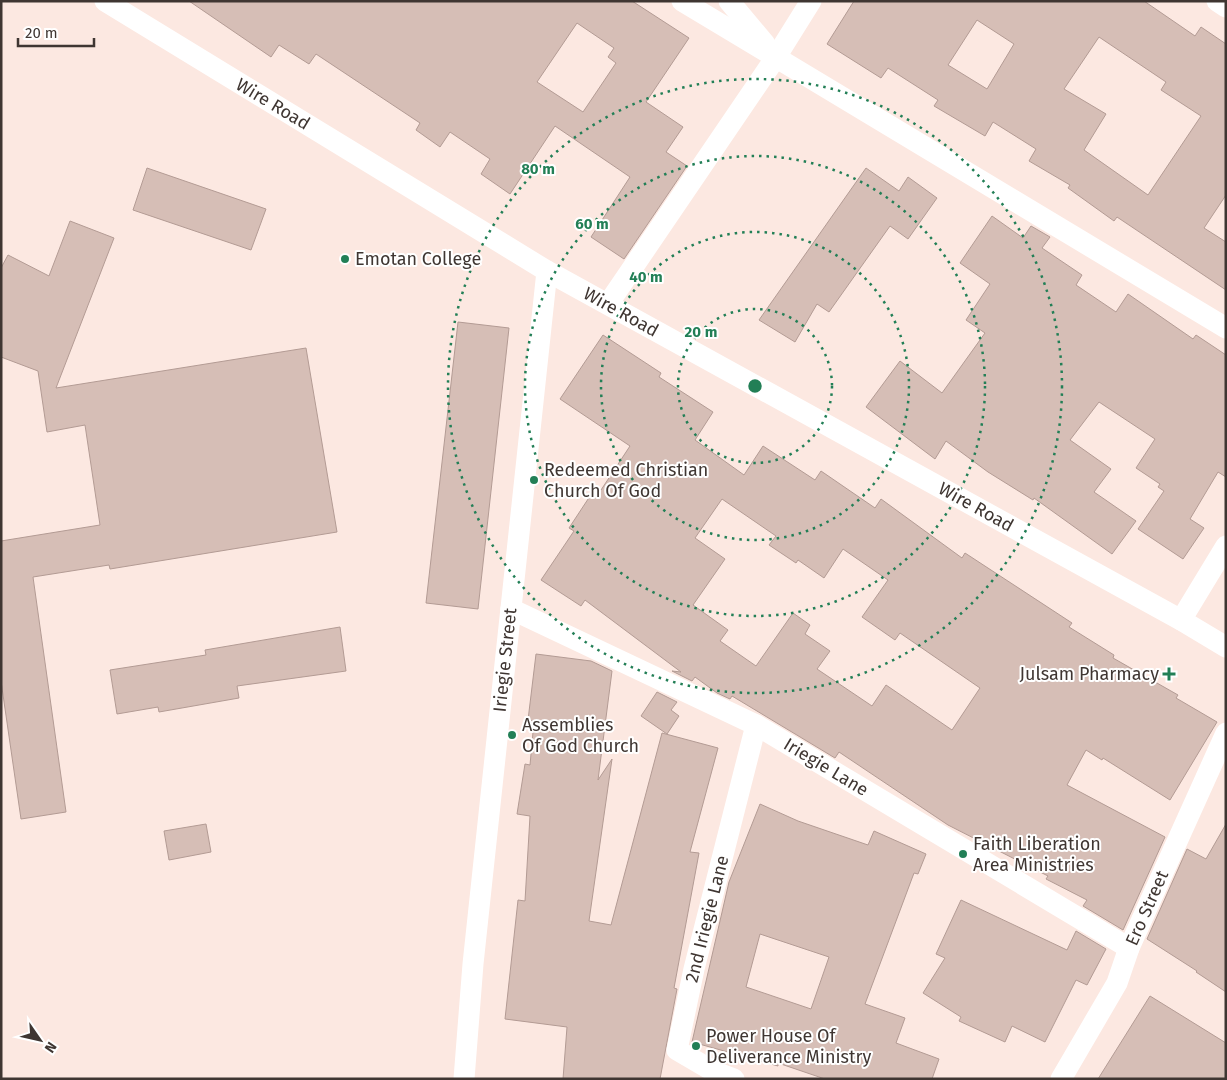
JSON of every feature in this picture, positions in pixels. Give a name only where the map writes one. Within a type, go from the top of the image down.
[{"type":"street","name":"Wire Road","points":[[106,1],[547,271],[1181,620],[1226,647]]},
{"type":"street","points":[[682,1],[1226,328]]},
{"type":"street","points":[[728,1],[776,57]]},
{"type":"street","points":[[608,304],[776,57],[811,1]]},
{"type":"street","points":[[1216,1],[1226,7]]},
{"type":"street","name":"Iriegie Street","points":[[464,1079],[473,964],[547,271]]},
{"type":"street","points":[[1181,620],[1226,546]]},
{"type":"street","name":"Iriegie Lane","points":[[511,609],[756,725],[1129,948]]},
{"type":"street","name":"2nd Iriegie Lane","points":[[734,1079],[713,1071],[677,1050],[694,969],[756,725]]},
{"type":"street","name":"Ero Street","points":[[1061,1079],[1117,983],[1129,948],[1226,733]]},
{"type":"building","points":[[189,1],[632,1],[689,38],[646,102],[683,127],[666,152],[687,166],[624,259],[591,237],[630,177],[555,126],[510,194],[481,174],[490,159],[450,132],[440,147],[416,130],[420,123],[316,54],[309,64],[279,45],[271,57]],"holes":[[[577,23],[614,48],[608,57],[616,63],[583,112],[537,82]]]},
{"type":"building","points":[[854,1],[1144,1],[1195,36],[1201,27],[1226,44],[1226,195],[1204,228],[1226,242],[1226,290],[1117,217],[1114,221],[1068,188],[1070,185],[1029,161],[1036,149],[993,122],[985,136],[934,106],[938,100],[888,68],[881,78],[827,44]],"holes":[[[977,20],[1014,44],[987,89],[948,65]],[[1099,37],[1166,82],[1161,90],[1201,116],[1148,195],[1084,150],[1106,114],[1064,89]]]},
{"type":"building","points":[[147,168],[266,209],[251,250],[133,210]]},
{"type":"building","points":[[866,168],[899,191],[908,177],[937,198],[908,239],[890,226],[829,312],[817,304],[795,342],[759,320]]},
{"type":"building","points":[[992,216],[1023,238],[1031,226],[1050,237],[1042,248],[1082,275],[1076,285],[1116,312],[1128,294],[1193,339],[1196,335],[1226,355],[1226,477],[1218,472],[1190,519],[1204,528],[1183,559],[1138,529],[1164,491],[1158,487],[1160,484],[1136,468],[1155,439],[1099,402],[1070,440],[1111,469],[1094,492],[1136,521],[1112,554],[1034,498],[1033,500],[988,472],[946,441],[935,459],[866,407],[900,361],[942,393],[985,333],[966,320],[990,284],[960,263]]},
{"type":"building","points":[[70,221],[114,238],[56,388],[306,348],[337,532],[110,569],[109,565],[33,577],[66,812],[21,819],[1,681],[1,541],[100,525],[85,425],[47,432],[38,371],[1,357],[1,268],[8,255],[49,276]]},
{"type":"building","points":[[458,322],[509,328],[478,609],[426,603]]},
{"type":"building","points":[[603,335],[661,373],[659,377],[713,412],[695,440],[744,475],[763,446],[815,480],[821,471],[875,508],[881,499],[962,558],[965,553],[1072,623],[1069,627],[1114,655],[1113,658],[1178,695],[1176,698],[1217,722],[1170,800],[1103,758],[1102,760],[1086,750],[1067,785],[1165,837],[1123,930],[1083,906],[1087,900],[1046,879],[1048,876],[948,825],[839,752],[835,758],[732,696],[730,699],[717,693],[695,677],[692,681],[672,671],[681,672],[585,600],[581,606],[541,580],[574,531],[569,528],[596,487],[601,490],[630,446],[560,399]],"holes":[[[722,499],[776,536],[769,545],[796,563],[798,560],[824,578],[843,549],[888,580],[862,617],[895,640],[900,633],[980,688],[952,730],[886,685],[872,706],[817,669],[830,651],[805,634],[810,625],[793,613],[756,666],[720,641],[728,630],[693,605],[725,559],[695,538]]]},
{"type":"building","points":[[340,627],[346,671],[237,686],[239,698],[159,712],[158,707],[117,714],[110,670],[206,655],[205,650]]},
{"type":"building","points":[[536,654],[591,661],[612,671],[598,780],[612,759],[589,921],[611,925],[662,733],[718,748],[690,852],[699,853],[674,988],[677,989],[660,1079],[563,1079],[567,1027],[505,1019],[518,900],[525,901],[530,816],[517,814],[525,764],[530,765],[534,721],[528,720]]},
{"type":"building","points":[[657,692],[677,702],[671,710],[679,716],[667,734],[641,716]]},
{"type":"building","points":[[760,804],[798,821],[868,845],[874,831],[926,854],[918,874],[914,873],[865,1004],[905,1018],[896,1043],[939,1059],[932,1079],[825,1079],[778,1063],[778,1066],[692,1042],[729,882]],"holes":[[[760,934],[829,957],[811,1009],[746,987]]]},
{"type":"building","points":[[206,824],[211,852],[169,860],[164,831]]},
{"type":"building","points":[[1226,824],[1226,992],[1147,939],[1187,849],[1206,859]]},
{"type":"building","points":[[961,900],[1067,950],[1076,931],[1106,949],[1087,985],[1076,980],[1045,1042],[1012,1026],[1005,1042],[959,1021],[961,1017],[923,993],[945,958],[936,954]]},
{"type":"building","points":[[1150,996],[1226,1043],[1226,1079],[1098,1079]]},
{"type":"place","name":"Emotan College","points":[[345,259]]},
{"type":"place","name":"Redeemed Christian Church Of God","points":[[534,480]]},
{"type":"place","name":"Julsam Pharmacy","points":[[1169,674]]},
{"type":"place","name":"Assemblies Of God Church","points":[[512,735]]},
{"type":"place","name":"Faith Liberation Area Ministries","points":[[963,854]]},
{"type":"place","name":"Power House Of Deliverance Ministry","points":[[696,1046]]}]
